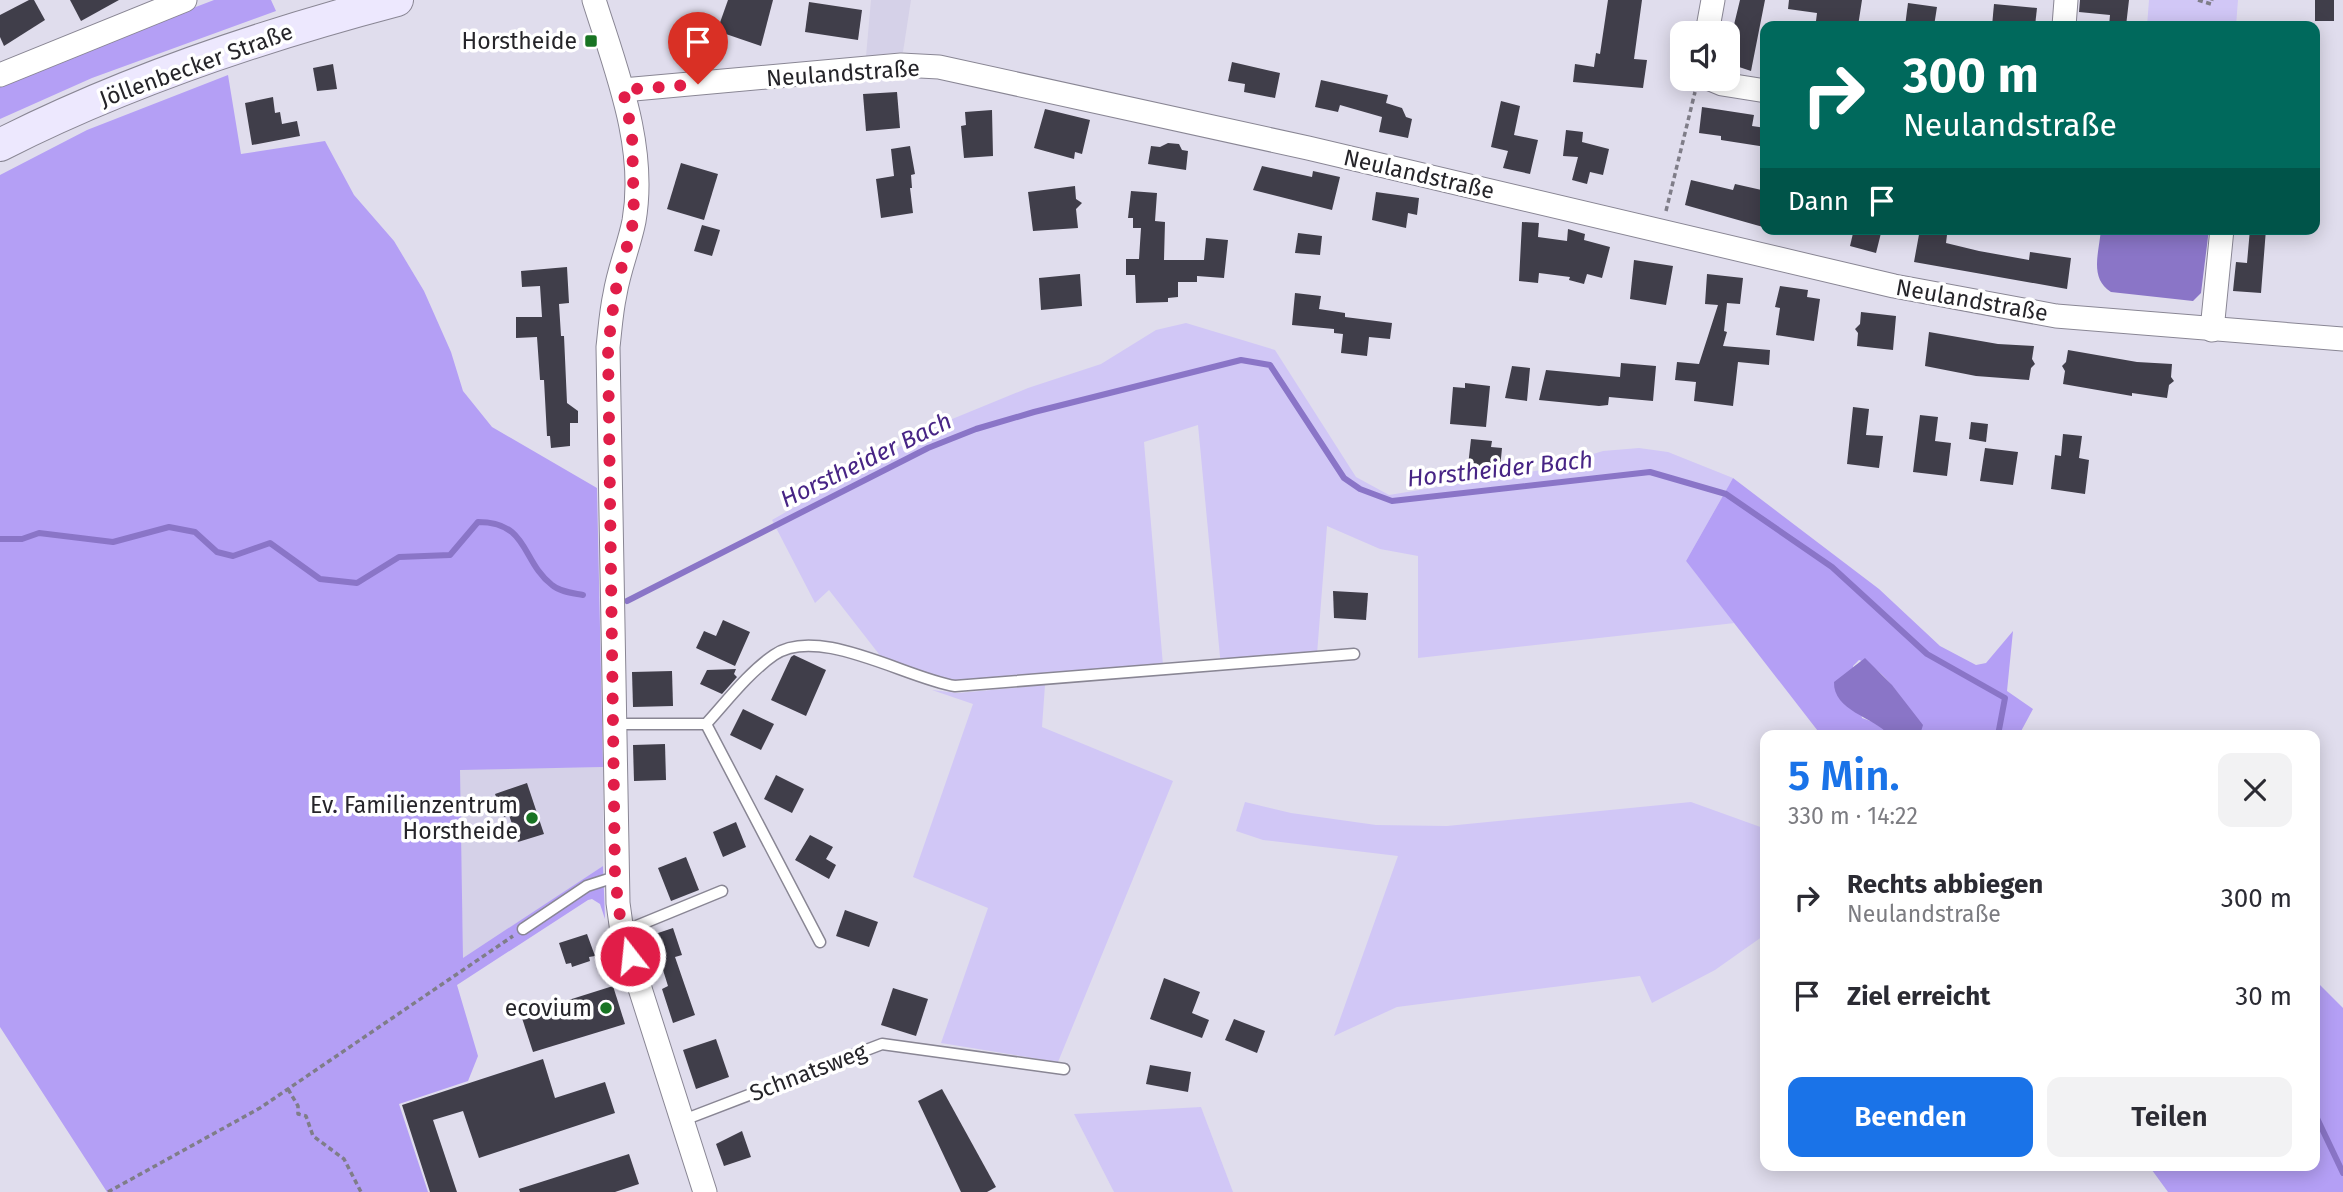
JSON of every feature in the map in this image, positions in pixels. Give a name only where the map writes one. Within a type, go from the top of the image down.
[{"type":"main road","name":"Jöllenbecker Straße","points":[[0,145],[80,107],[221,51],[397,0]]},
{"type":"street","points":[[0,75],[185,0]]},
{"type":"street","points":[[594,0],[623,90],[632,133],[635,175],[634,219],[615,293],[608,347],[615,877],[622,932],[705,1192]]},
{"type":"street","points":[[1709,21],[1713,0]]},
{"type":"street","points":[[2064,21],[2066,0]]},
{"type":"street","name":"Neulandstraße","points":[[623,90],[890,66],[939,67],[1308,148],[1894,286],[2056,316],[2343,339]]},
{"type":"street","points":[[1740,87],[1760,90]]},
{"type":"street","points":[[2212,330],[2221,235]]},
{"type":"lane","points":[[614,723],[706,724],[777,652],[800,646],[838,649],[867,656],[916,677],[955,686],[1354,654]]},
{"type":"lane","points":[[706,724],[820,942]]},
{"type":"lane","points":[[523,929],[587,886],[615,877]]},
{"type":"lane","points":[[622,932],[723,891]]},
{"type":"lane","name":"Schnatsweg","points":[[681,1121],[883,1044],[1064,1069]]},
{"type":"path","points":[[2198,0],[2211,4],[2212,0]]},
{"type":"path","points":[[1662,231],[1701,91]]},
{"type":"path","points":[[108,1192],[186,1152],[288,1089],[523,929]]},
{"type":"path","points":[[288,1089],[298,1106],[298,1114],[306,1116],[313,1136],[344,1159],[361,1192]]},
{"type":"shaded area","points":[[214,0],[271,0],[276,11],[92,78],[0,119],[0,82]]},
{"type":"shaded area","points":[[871,0],[911,0],[903,52],[866,56]]},
{"type":"shaded area","points":[[2149,0],[2238,0],[2236,21],[2147,21]]},
{"type":"shaded area","points":[[228,75],[241,154],[325,141],[354,195],[394,241],[424,291],[451,352],[463,391],[492,427],[597,488],[603,767],[460,770],[463,958],[603,866],[605,919],[600,904],[592,899],[588,900],[457,985],[478,1056],[468,1081],[399,1104],[428,1192],[107,1192],[0,1027],[0,175],[87,130]]},
{"type":"shaded area","points":[[2100,235],[2208,235],[2201,293],[2193,301],[2111,292],[2100,280],[2097,256]]},
{"type":"shaded area","points":[[1186,323],[1275,350],[1356,477],[1389,495],[1541,470],[1603,451],[1639,448],[1668,452],[1733,478],[1686,561],[1735,623],[1418,658],[1418,556],[1380,549],[1327,526],[1317,654],[1221,667],[1198,425],[1144,442],[1163,665],[956,682],[937,680],[882,658],[829,590],[815,603],[772,520],[940,424],[1028,388],[1101,364],[1156,330]]},
{"type":"shaded area","points":[[1733,478],[1879,589],[1940,646],[1976,665],[1986,663],[2013,631],[2007,691],[2033,709],[2022,730],[1921,730],[1922,725],[1894,688],[1878,671],[1859,660],[1853,666],[1862,718],[1879,724],[1884,730],[1817,730],[1686,561]]},
{"type":"shaded area","points":[[1865,658],[1892,685],[1923,725],[1922,730],[1883,730],[1847,707],[1835,692],[1834,682]]},
{"type":"shaded area","points":[[1045,685],[1042,727],[1173,781],[1058,1062],[941,1043],[988,908],[913,877],[973,704],[932,690],[958,693]]},
{"type":"shaded area","name":"Ev. Familienzentrum Horstheide","points":[[603,767],[603,866],[463,959],[459,769]]},
{"type":"shaded area","points":[[1245,802],[1291,813],[1376,825],[1447,826],[1691,802],[1760,827],[1760,938],[1715,970],[1652,1003],[1640,976],[1397,1007],[1334,1036],[1398,856],[1263,840],[1236,831]]},
{"type":"shaded area","points":[[2320,985],[2343,1008],[2343,1192],[2168,1192],[2153,1171],[2320,1171]]},
{"type":"shaded area","points":[[1201,1107],[1233,1192],[1114,1192],[1074,1114]]},
{"type":"building","points":[[34,0],[45,20],[4,46],[0,37],[0,15]]},
{"type":"building","points":[[70,0],[119,0],[81,21]]},
{"type":"building","points":[[728,0],[773,0],[761,46],[717,31]]},
{"type":"building","points":[[1608,0],[1642,0],[1634,59],[1647,60],[1643,88],[1573,82],[1575,64],[1594,67],[1596,53],[1600,54]]},
{"type":"building","points":[[1740,0],[1765,0],[1760,21],[1751,71],[1740,67],[1740,21],[1735,21]]},
{"type":"building","points":[[1789,0],[1862,0],[1859,21],[1816,21],[1817,13],[1788,9]]},
{"type":"building","points":[[2080,0],[2129,0],[2127,21],[2109,21],[2110,15],[2079,12]]},
{"type":"building","points":[[2315,0],[2334,0],[2334,21],[2315,21]]},
{"type":"building","points":[[809,2],[862,10],[858,40],[805,32]]},
{"type":"building","points":[[1908,3],[1937,7],[1935,21],[1906,21]]},
{"type":"building","points":[[1994,4],[2037,8],[2036,21],[1992,21]]},
{"type":"building","points":[[1232,62],[1280,73],[1275,98],[1244,92],[1245,84],[1228,81]]},
{"type":"building","points":[[333,64],[337,89],[317,91],[313,68]]},
{"type":"building","points":[[1321,80],[1388,95],[1386,103],[1402,108],[1406,117],[1412,119],[1408,138],[1379,132],[1382,117],[1340,105],[1338,112],[1315,107]]},
{"type":"building","points":[[897,92],[900,128],[866,131],[863,94]]},
{"type":"building","points":[[273,97],[275,113],[280,112],[282,124],[297,121],[300,136],[252,145],[245,103]]},
{"type":"building","points":[[1501,101],[1520,106],[1514,135],[1538,140],[1530,174],[1503,168],[1508,151],[1491,147]]},
{"type":"building","points":[[1702,107],[1754,115],[1752,126],[1760,127],[1760,146],[1721,140],[1721,136],[1699,133]]},
{"type":"building","points":[[1045,109],[1090,120],[1082,154],[1075,152],[1074,159],[1034,148]]},
{"type":"building","points":[[992,110],[993,156],[964,158],[961,126],[966,125],[965,112]]},
{"type":"building","points":[[1566,130],[1583,132],[1582,142],[1609,149],[1603,175],[1590,172],[1587,184],[1572,180],[1578,157],[1563,156]]},
{"type":"building","points":[[1168,143],[1179,144],[1182,150],[1188,151],[1186,170],[1148,164],[1151,146],[1160,147]]},
{"type":"building","points":[[910,146],[915,174],[911,175],[910,188],[913,213],[881,218],[876,179],[894,176],[891,149]]},
{"type":"building","points":[[681,163],[718,174],[704,220],[667,209]]},
{"type":"building","points":[[1262,166],[1312,177],[1313,171],[1340,177],[1332,210],[1253,190]]},
{"type":"building","points":[[1691,180],[1733,190],[1735,184],[1760,190],[1760,226],[1685,205]]},
{"type":"building","points":[[1075,186],[1076,199],[1082,203],[1076,209],[1078,228],[1033,231],[1028,192]]},
{"type":"building","points":[[1131,191],[1157,193],[1155,221],[1165,222],[1164,260],[1204,260],[1206,238],[1228,240],[1224,278],[1197,276],[1197,282],[1178,282],[1178,297],[1168,298],[1168,302],[1136,303],[1135,275],[1126,275],[1126,259],[1139,259],[1141,228],[1133,228],[1133,218],[1128,218]]},
{"type":"building","points":[[1376,192],[1419,198],[1417,215],[1408,213],[1406,228],[1372,220]]},
{"type":"building","points":[[1522,222],[1539,223],[1538,237],[1567,241],[1568,229],[1585,234],[1584,240],[1610,247],[1602,278],[1587,274],[1584,284],[1569,280],[1570,277],[1539,273],[1538,283],[1519,281]]},
{"type":"building","points":[[702,225],[720,230],[712,256],[694,251]]},
{"type":"building","points":[[1298,233],[1322,236],[1320,255],[1295,253]]},
{"type":"building","points":[[1853,235],[1880,235],[1876,253],[1850,246]]},
{"type":"building","points":[[1919,235],[1947,235],[1946,243],[2029,260],[2030,252],[2071,258],[2067,289],[1914,262]]},
{"type":"building","points":[[2249,235],[2266,235],[2261,293],[2233,291],[2236,262],[2247,263]]},
{"type":"building","points":[[1634,260],[1673,266],[1666,305],[1630,299]]},
{"type":"building","points":[[567,267],[569,303],[559,304],[561,336],[564,336],[567,403],[578,411],[578,423],[570,423],[570,446],[551,448],[550,436],[547,436],[544,380],[540,380],[537,337],[516,338],[516,317],[542,317],[540,286],[522,287],[521,271]]},
{"type":"building","points":[[1080,274],[1082,306],[1041,310],[1039,278]]},
{"type":"building","points":[[1707,274],[1743,278],[1740,304],[1727,303],[1724,331],[1727,332],[1723,346],[1770,350],[1769,365],[1738,362],[1733,406],[1694,401],[1696,382],[1675,380],[1677,362],[1699,364],[1718,305],[1705,304]]},
{"type":"building","points":[[1780,286],[1808,290],[1807,297],[1820,299],[1814,341],[1776,335],[1780,308],[1775,307]]},
{"type":"building","points":[[1295,293],[1321,296],[1319,309],[1345,313],[1345,317],[1392,323],[1390,339],[1369,337],[1367,356],[1341,353],[1343,334],[1334,333],[1334,329],[1292,325]]},
{"type":"building","points":[[1861,312],[1896,316],[1893,350],[1857,346],[1858,333],[1855,329],[1860,324]]},
{"type":"building","points":[[1929,332],[1998,344],[2034,346],[2032,359],[2035,364],[2031,368],[2029,380],[1976,376],[1925,366]]},
{"type":"building","points":[[2068,350],[2137,362],[2172,364],[2171,377],[2174,381],[2169,385],[2167,398],[2132,393],[2132,396],[2063,384],[2065,371],[2062,366],[2066,362]]},
{"type":"building","points":[[1621,363],[1656,366],[1653,401],[1609,397],[1608,405],[1599,406],[1539,400],[1546,370],[1620,377]]},
{"type":"building","points":[[1512,366],[1530,368],[1527,401],[1505,398]]},
{"type":"building","points":[[1465,383],[1490,386],[1486,427],[1450,424],[1453,387],[1465,388]]},
{"type":"building","points":[[1853,407],[1869,409],[1866,435],[1883,436],[1879,468],[1847,464]]},
{"type":"building","points":[[1920,415],[1938,417],[1935,441],[1951,443],[1947,476],[1913,472]]},
{"type":"building","points":[[1971,422],[1988,424],[1986,442],[1969,439]]},
{"type":"building","points":[[2063,434],[2082,436],[2079,458],[2089,460],[2085,494],[2051,489],[2055,455],[2061,456]]},
{"type":"building","points":[[1471,439],[1492,441],[1491,447],[1502,448],[1500,469],[1468,466]]},
{"type":"building","points":[[1985,448],[2018,452],[2013,485],[1980,481]]},
{"type":"building","points":[[1333,591],[1368,593],[1366,620],[1334,618]]},
{"type":"building","points":[[723,620],[750,632],[735,666],[696,648],[704,631],[716,636]]},
{"type":"building","points":[[794,655],[826,670],[806,716],[771,700]]},
{"type":"building","points":[[736,669],[734,674],[737,677],[722,694],[700,684],[707,670]]},
{"type":"building","points":[[672,671],[673,706],[633,707],[632,672]]},
{"type":"building","points":[[743,709],[774,724],[761,750],[730,735]]},
{"type":"building","points":[[665,744],[666,780],[634,781],[633,745]]},
{"type":"building","points":[[776,775],[804,789],[792,813],[764,799]]},
{"type":"building","points":[[527,783],[544,834],[518,842],[509,815],[504,817],[495,794]]},
{"type":"building","points":[[736,822],[746,847],[723,857],[713,832]]},
{"type":"building","points":[[810,835],[833,847],[826,859],[836,865],[829,879],[795,860]]},
{"type":"building","points":[[686,857],[699,890],[671,901],[658,868]]},
{"type":"building","points":[[845,910],[878,922],[869,947],[836,936]]},
{"type":"building","points":[[673,928],[682,955],[675,957],[695,1015],[673,1023],[662,989],[668,986],[652,935]]},
{"type":"building","points":[[587,934],[595,956],[589,957],[590,961],[572,967],[571,963],[566,964],[559,943]]},
{"type":"building","points":[[1164,978],[1200,992],[1192,1013],[1209,1020],[1202,1038],[1150,1019]]},
{"type":"building","points":[[613,986],[625,1024],[533,1052],[521,1015]]},
{"type":"building","points":[[893,988],[928,999],[916,1036],[881,1025]]},
{"type":"building","points":[[1234,1019],[1265,1031],[1257,1053],[1225,1040]]},
{"type":"building","points":[[716,1039],[729,1077],[696,1089],[683,1050]]},
{"type":"building","points":[[543,1059],[555,1098],[605,1082],[615,1113],[479,1158],[463,1111],[433,1120],[457,1192],[430,1192],[402,1105]]},
{"type":"building","points":[[1150,1065],[1191,1072],[1188,1092],[1146,1084]]},
{"type":"building","points":[[942,1089],[996,1187],[987,1192],[961,1192],[918,1101]]},
{"type":"building","points":[[742,1131],[751,1157],[724,1166],[716,1144]]},
{"type":"building","points":[[629,1154],[639,1184],[615,1192],[520,1192],[519,1189]]},
{"type":"waterway","name":"Horstheider Bach","points":[[627,601],[928,448],[976,429],[1241,360],[1270,365],[1344,478],[1360,489],[1392,501],[1650,472],[1726,494],[1832,567],[1927,654],[2005,698],[1999,730]]},
{"type":"waterway","name":"Horstheider Bach","points":[[0,539],[22,539],[39,533],[113,542],[169,527],[195,532],[217,552],[233,556],[270,543],[320,579],[357,583],[399,557],[450,555],[478,522],[507,528],[516,536],[542,575],[552,585],[563,591],[583,595]]},
{"type":"waterway","name":"Horstheider Bach","points":[[2320,1125],[2343,1173]]},
{"type":"place","name":"Horstheide","points":[[591,41]]},
{"type":"place","name":"Ev. Familienzentrum Horstheide","points":[[532,818]]},
{"type":"place","name":"ecovium","points":[[606,1008]]},
{"type":"route","points":[[630,956],[622,932],[615,877],[608,347],[615,293],[634,219],[632,133],[623,90],[698,84]]}]
